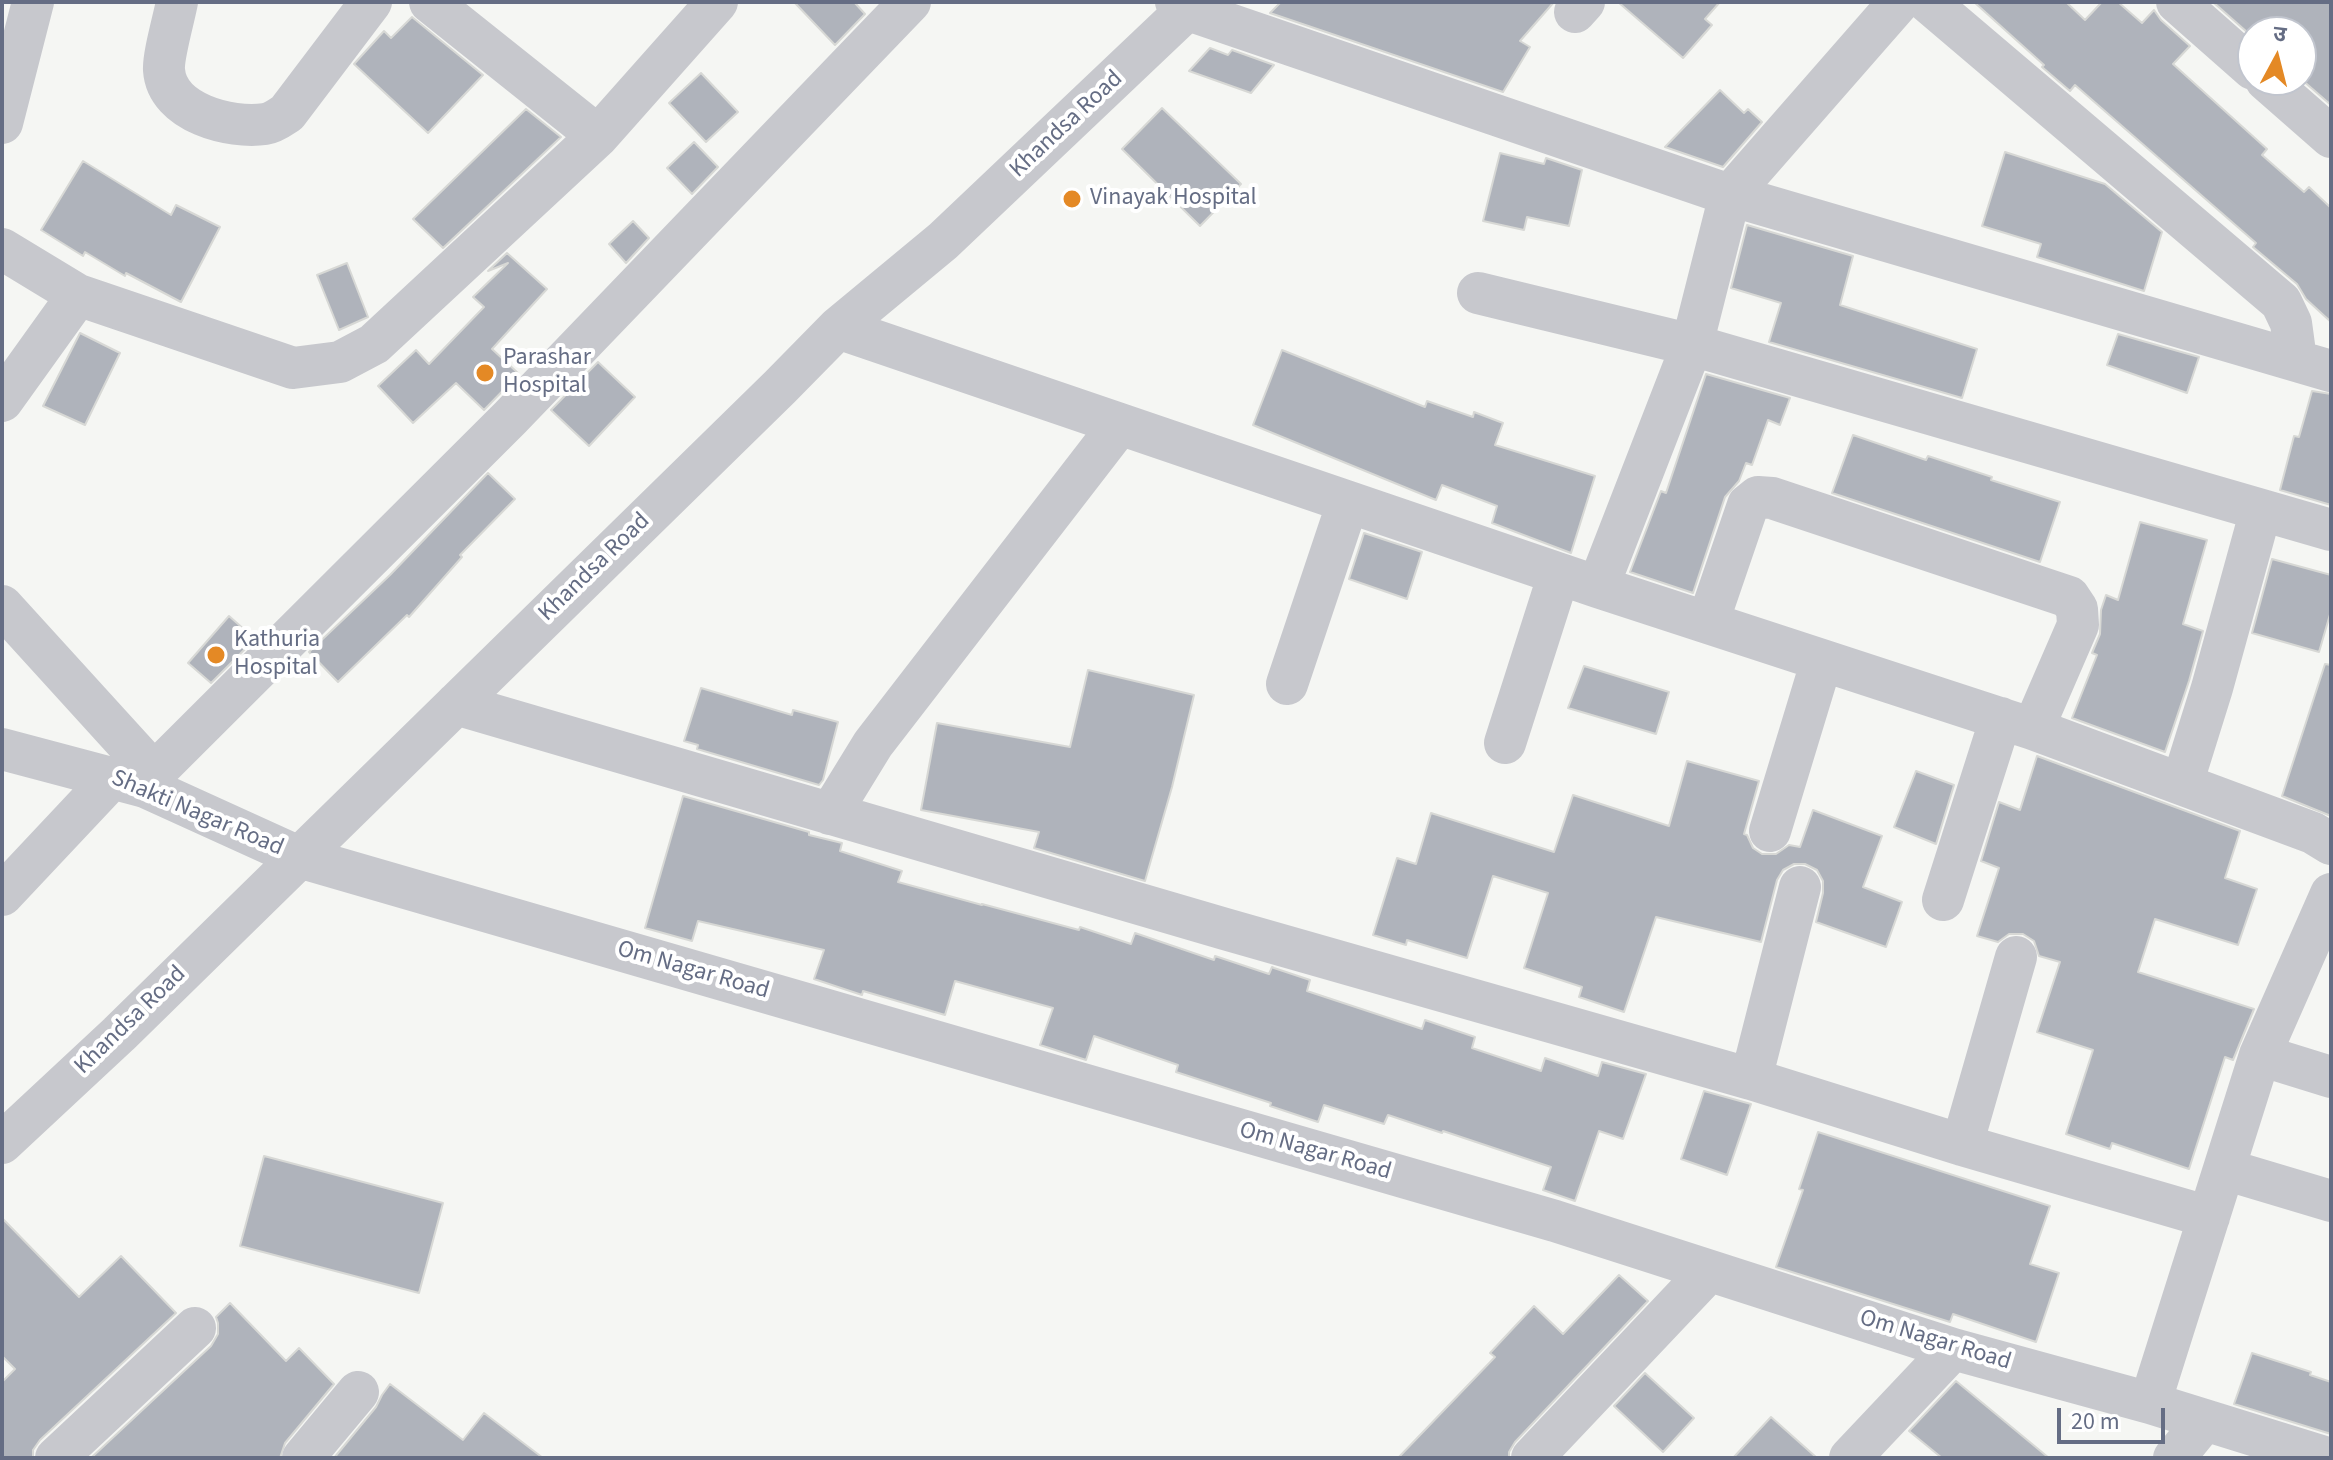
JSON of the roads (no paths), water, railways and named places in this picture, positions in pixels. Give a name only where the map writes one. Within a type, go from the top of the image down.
[{"type":"street","points":[[2,123],[33,2]]},
{"type":"street","points":[[177,2],[164,70],[169,86],[181,103],[206,117],[232,123],[267,124],[287,113],[371,2]]},
{"type":"street","points":[[430,2],[598,136]]},
{"type":"street","points":[[2,249],[78,295],[293,368],[340,362],[374,344],[598,136],[717,2]]},
{"type":"street","points":[[2,895],[137,779],[510,418],[910,2]]},
{"type":"street","points":[[1505,743],[1692,345],[1730,195],[1899,2]]},
{"type":"street","points":[[1928,2],[2281,302],[2314,365]]},
{"type":"street","points":[[2177,2],[2237,55]]},
{"type":"street","points":[[1186,5],[1730,195],[2314,365]]},
{"type":"street","name":"Khandsa Road","points":[[2,1143],[119,1034],[838,328],[943,241],[1186,5]]},
{"type":"street","points":[[2284,96],[2331,137]]},
{"type":"street","points":[[1478,293],[1692,345],[2331,530]]},
{"type":"street","points":[[2,401],[78,295]]},
{"type":"street","points":[[838,328],[1579,581],[2017,724],[2313,833],[2331,844]]},
{"type":"street","points":[[830,814],[873,744],[1120,424]]},
{"type":"street","points":[[1708,622],[1748,505],[1758,497],[1772,498],[2069,597],[2077,609],[2078,625],[2017,724],[1943,900]]},
{"type":"street","points":[[1287,684],[1348,502]]},
{"type":"street","points":[[2182,784],[2261,510]]},
{"type":"street","points":[[2,606],[137,779]]},
{"type":"street","points":[[1770,831],[1822,660]]},
{"type":"street","points":[[456,704],[1751,1079],[2209,1217]]},
{"type":"street","name":"Shakti Nagar Road","points":[[2,749],[137,779],[299,857]]},
{"type":"street","name":"Om Nagar Road","points":[[299,857],[1524,1212],[1953,1349],[2150,1403],[2327,1458]]},
{"type":"street","points":[[1751,1079],[1800,887]]},
{"type":"street","points":[[2150,1403],[2260,1055],[2331,894]]},
{"type":"street","points":[[1962,1145],[2016,957]]},
{"type":"street","points":[[2260,1055],[2331,1077]]},
{"type":"street","points":[[2224,1169],[2331,1201]]},
{"type":"street","points":[[1532,1458],[1709,1271]]},
{"type":"street","points":[[56,1458],[195,1328]]},
{"type":"street","points":[[1850,1458],[1953,1349]]},
{"type":"street","points":[[303,1458],[358,1392]]},
{"type":"street","points":[[2174,1458],[2205,1420]]},
{"type":"place","name":"Vinayak Hospital","points":[[1072,199]]},
{"type":"place","name":"Parashar Hospital","points":[[485,373]]},
{"type":"place","name":"Kathuria Hospital","points":[[216,655]]}]
